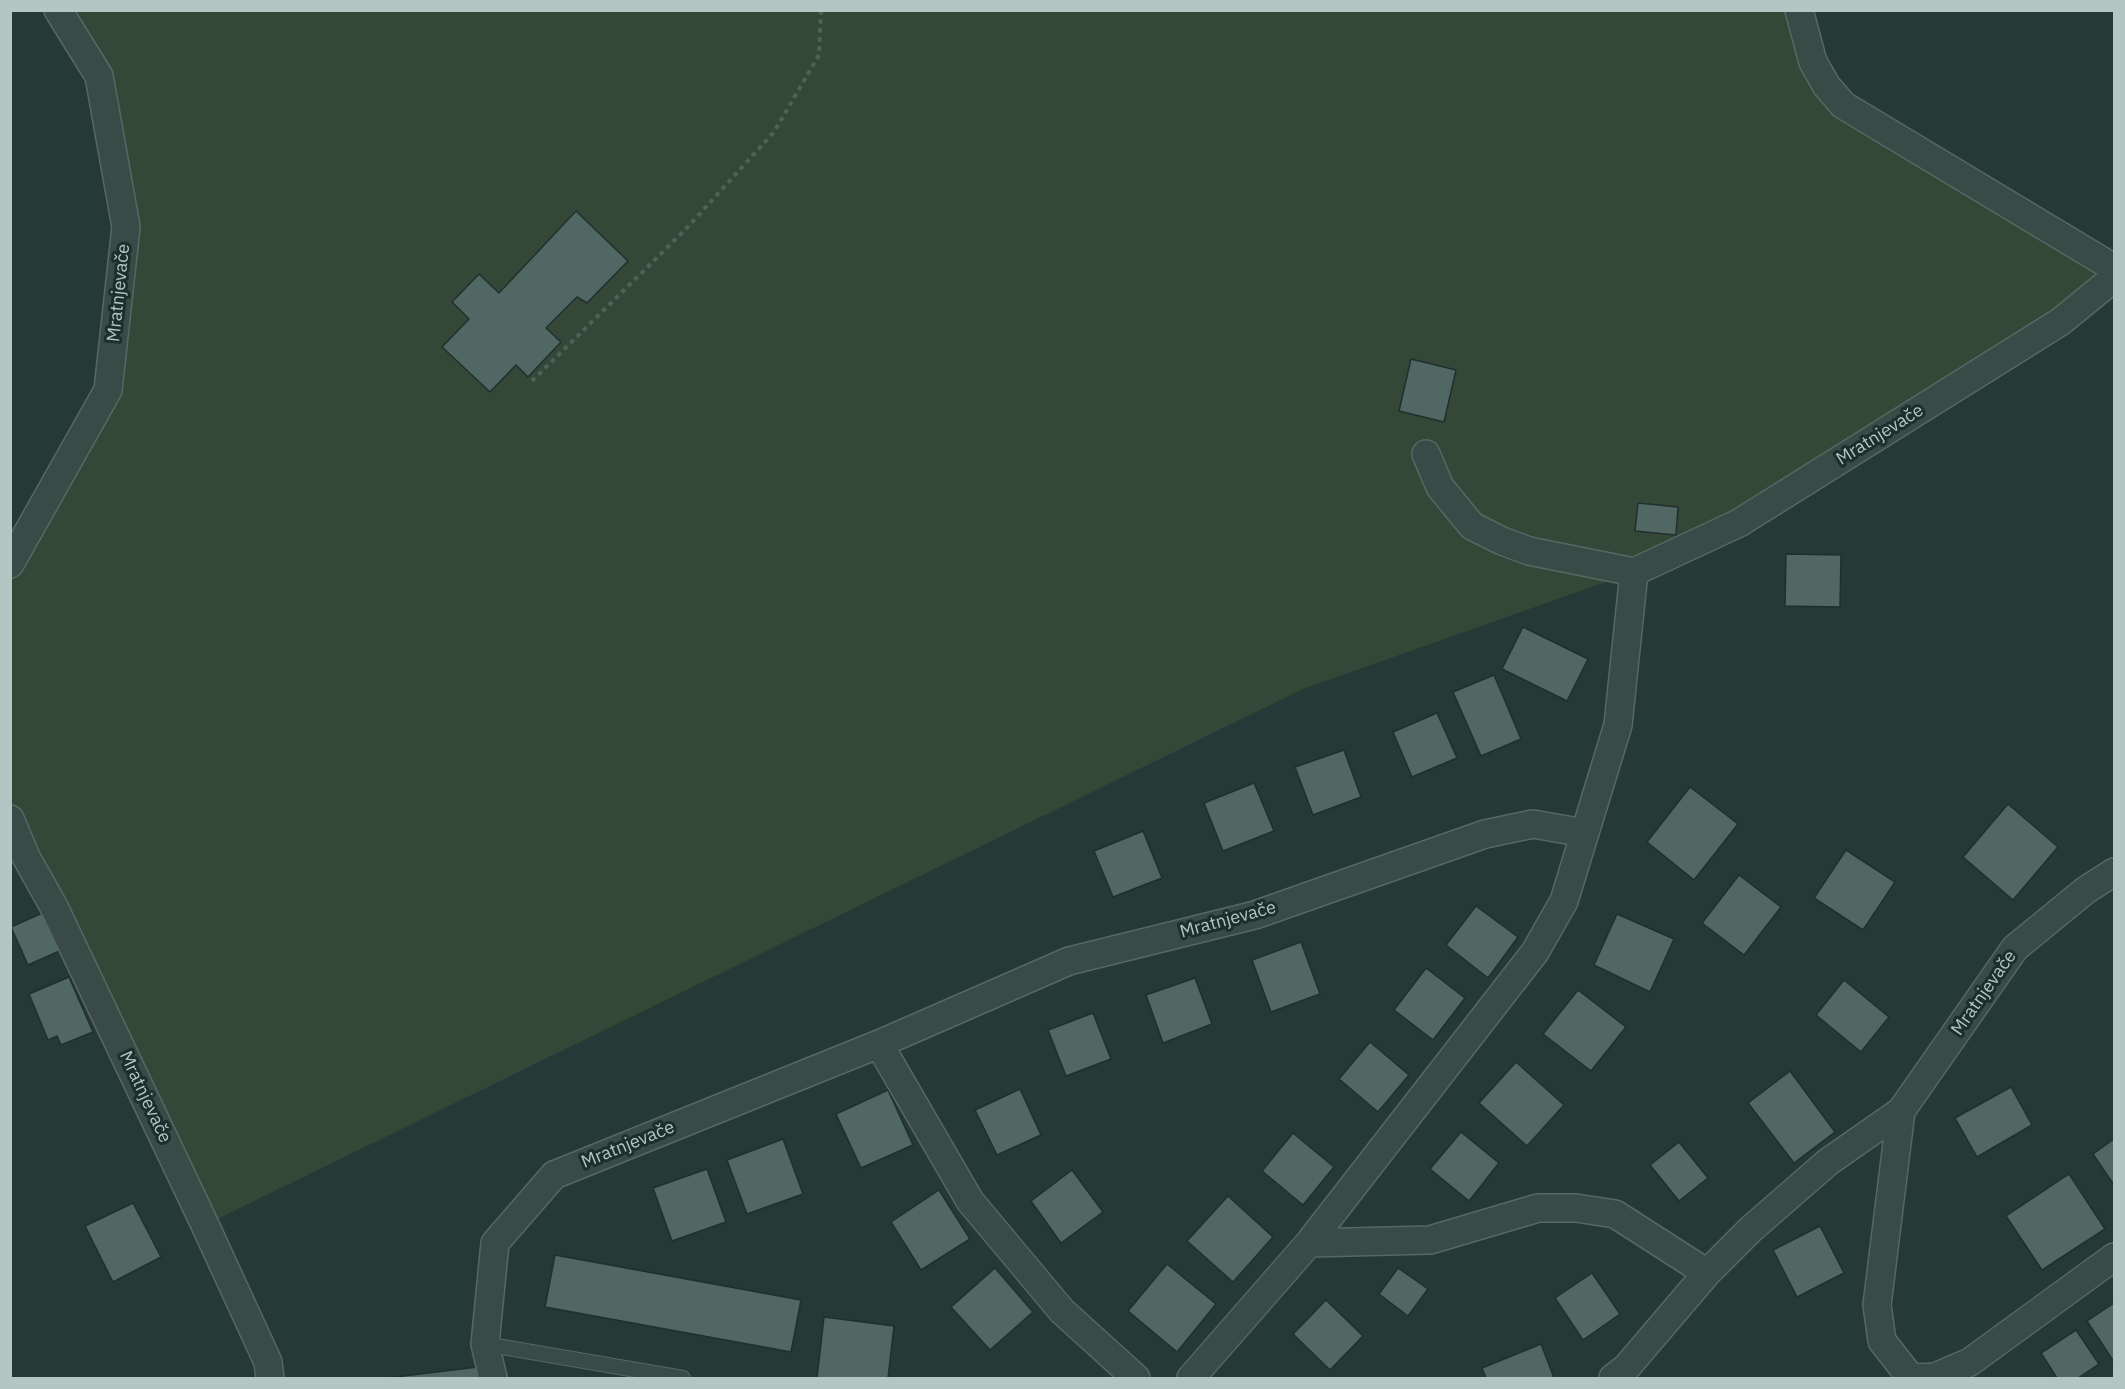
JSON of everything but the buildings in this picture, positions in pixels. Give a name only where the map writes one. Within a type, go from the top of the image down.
[{"type":"street","name":"Mratnjevače","points":[[10,564],[108,390],[126,227],[99,76],[58,10]]},
{"type":"street","points":[[1799,10],[1813,62],[1826,85],[1843,105],[2115,268]]},
{"type":"street","name":"Mratnjevače","points":[[1634,572],[1739,524],[2060,322],[2115,278]]},
{"type":"street","points":[[1191,1378],[1309,1243],[1535,952],[1564,901],[1618,725],[1634,572],[1529,550],[1472,526],[1440,487],[1426,454]]},
{"type":"street","name":"Mratnjevače","points":[[10,819],[26,857],[54,907],[206,1225],[268,1362],[270,1378]]},
{"type":"street","name":"Mratnjevače","points":[[493,1378],[485,1344],[495,1243],[554,1175],[879,1044],[1069,962],[1255,915],[1485,834],[1533,824],[1584,833]]},
{"type":"street","name":"Mratnjevače","points":[[1624,1375],[1707,1273],[1751,1229],[1828,1162],[1901,1111],[2015,948],[2086,890],[2115,872]]},
{"type":"street","points":[[879,1044],[970,1201],[1062,1311],[1136,1378]]},
{"type":"street","name":"Mratnjevače","points":[[1901,1111],[1877,1305],[1882,1341],[1912,1378],[1935,1377],[1970,1362],[2115,1257]]},
{"type":"street","points":[[1309,1243],[1430,1240],[1538,1208],[1576,1208],[1615,1214],[1707,1273]]},
{"type":"lane","points":[[485,1344],[683,1378]]},
{"type":"path","points":[[532,381],[685,230],[774,132],[819,55],[821,10]]},
{"type":"green space","points":[[58,11],[1799,11],[1826,85],[2114,277],[1634,572],[1303,689],[205,1225],[11,819],[11,564],[108,390],[126,227],[99,76]]}]
